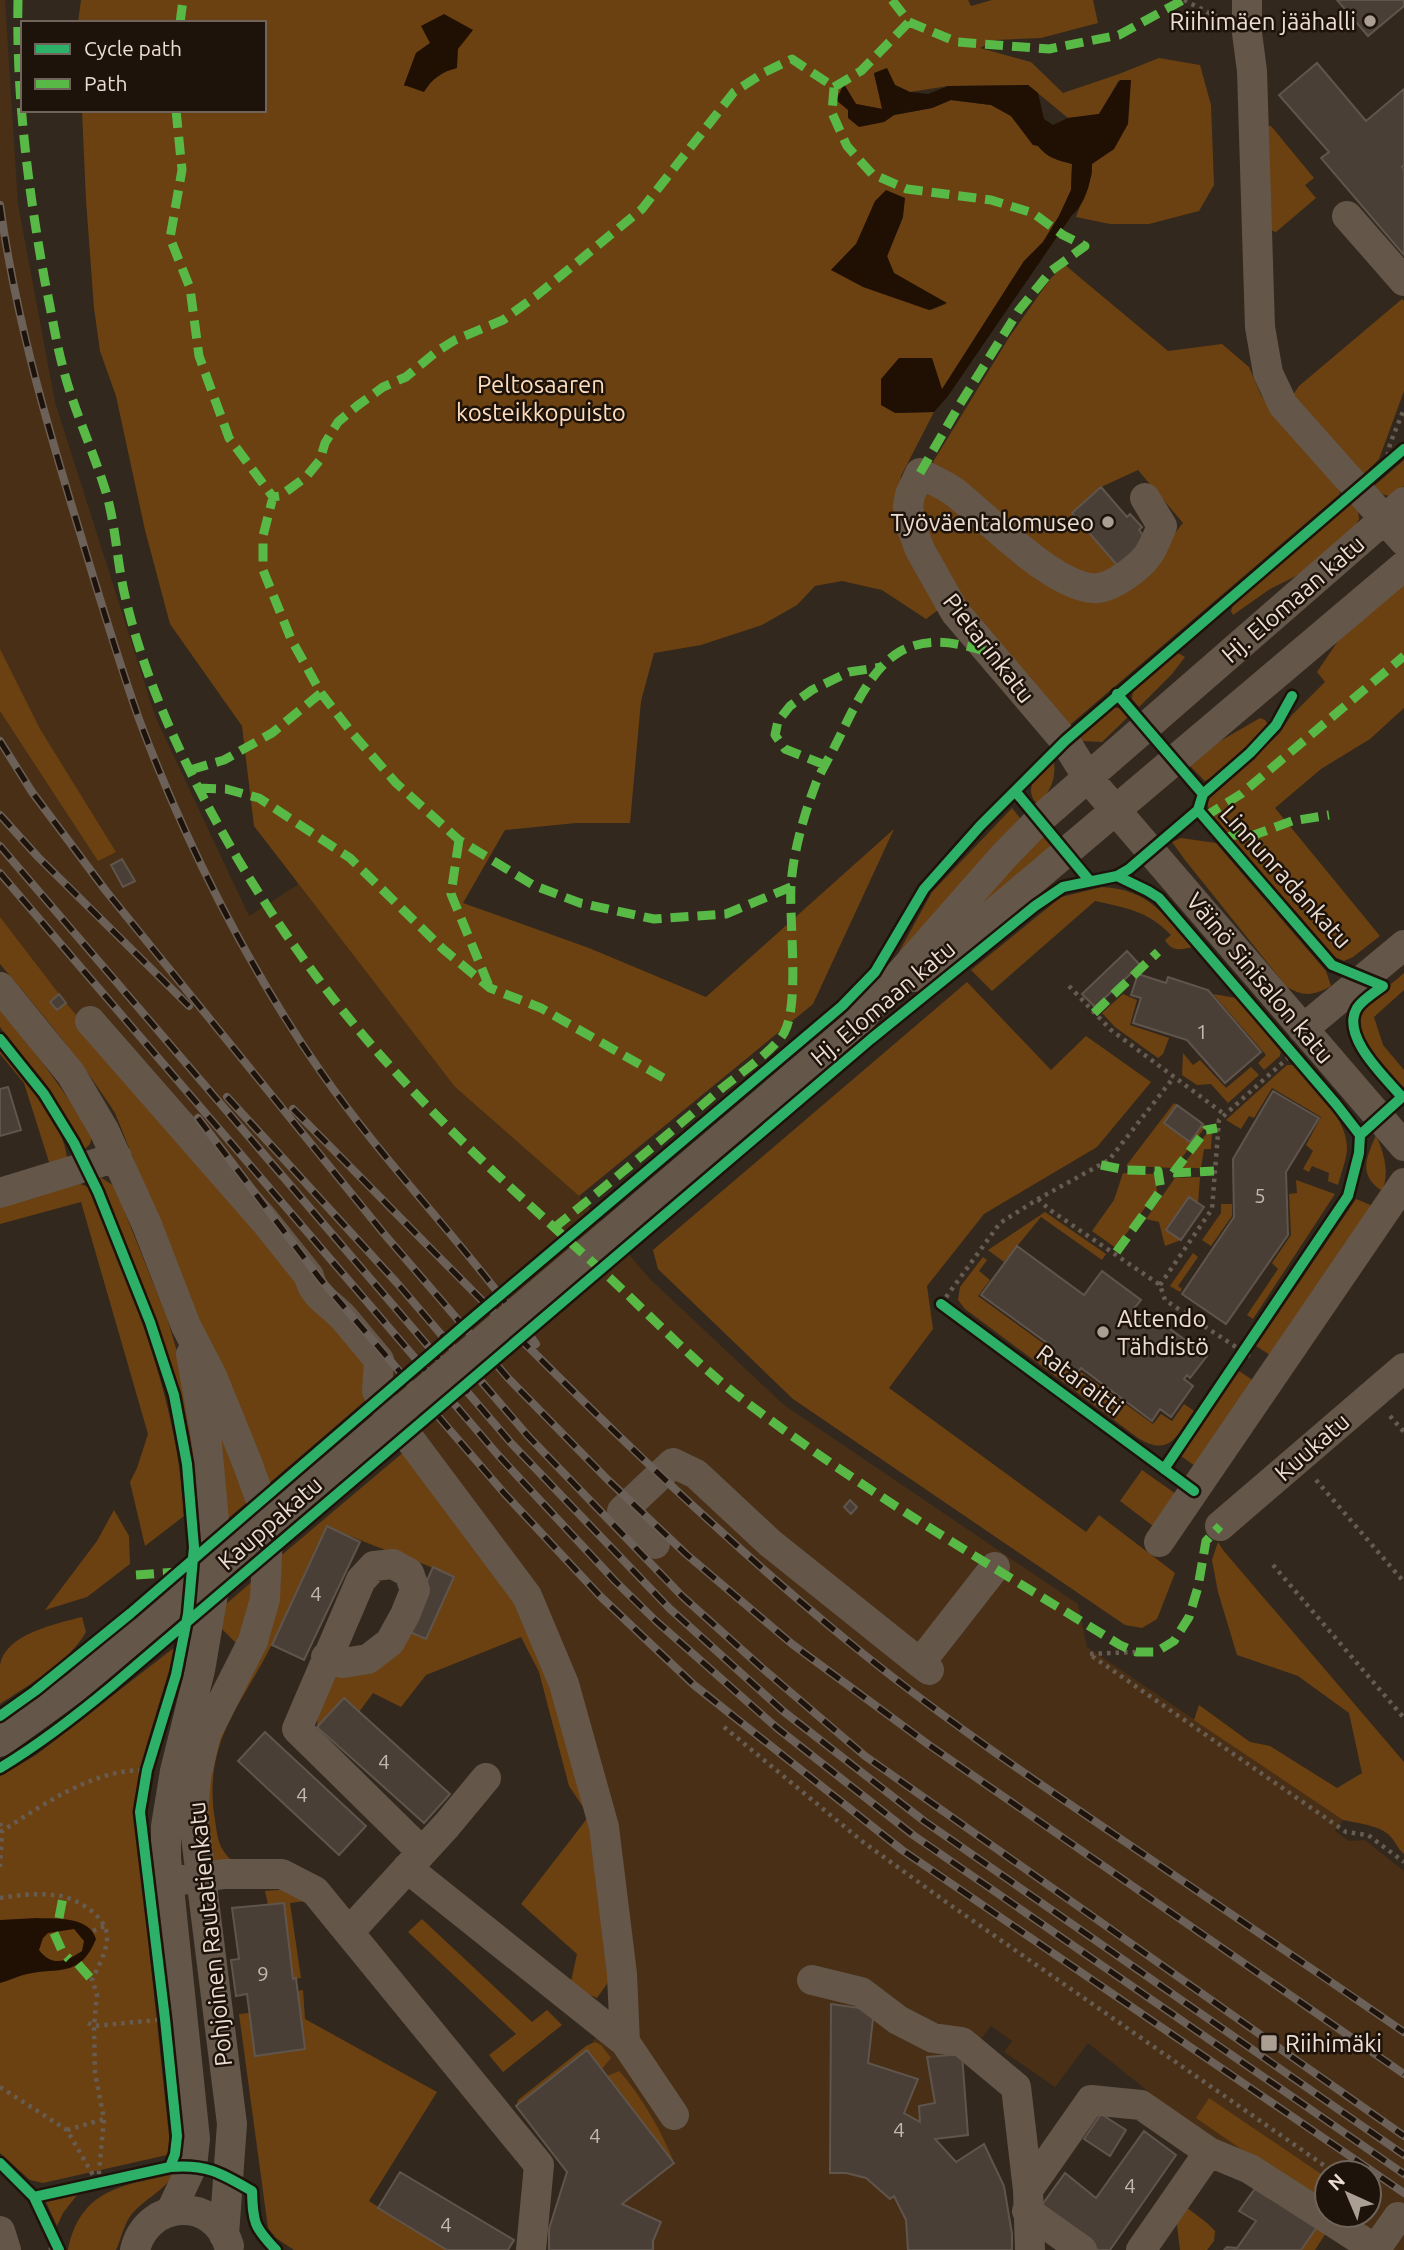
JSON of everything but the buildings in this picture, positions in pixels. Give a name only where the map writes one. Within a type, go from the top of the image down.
[{"type":"street","points":[[1247,0],[1247,33],[1252,71],[1260,327],[1268,373],[1283,405],[1357,491],[1394,511],[1404,541]]},
{"type":"street","points":[[1347,216],[1404,281]]},
{"type":"street","name":"Pietarinkatu","points":[[1088,778],[1065,741],[956,611],[920,550],[911,526],[908,506],[910,495],[920,473],[951,489],[1022,550],[1053,572],[1078,584],[1099,588],[1123,578],[1149,555],[1162,526],[1145,498]]},
{"type":"street","name":"Hj. Elomaan katu","points":[[857,1023],[1003,857],[1039,820],[1394,511]]},
{"type":"street","name":"Hj. Elomaan katu","points":[[481,1342],[857,1023],[981,924],[1404,566]]},
{"type":"street","points":[[1088,778],[1116,811]]},
{"type":"street","name":"Väinö Sinisalon katu","points":[[1116,811],[1293,1042],[1404,1146]]},
{"type":"street","points":[[1293,1042],[1404,945]]},
{"type":"street","name":"Pohjoinen Rautatienkatu","points":[[0,987],[71,1074],[104,1130],[147,1225],[186,1326],[212,1376],[265,1512],[268,1535],[265,1599],[253,1642],[206,1734],[196,1777],[193,1813],[232,2124],[229,2245]]},
{"type":"street","points":[[90,1021],[265,1222],[309,1276],[311,1286],[318,1295],[340,1314],[379,1360],[377,1391],[388,1410],[527,1596],[564,1684],[604,1827],[622,1974],[625,2042]]},
{"type":"street","points":[[0,1193],[117,1157]]},
{"type":"street","points":[[1159,1542],[1404,1183]]},
{"type":"street","name":"Pohjoinen Rautatienkatu","points":[[171,2211],[192,2166],[195,2139],[168,1882],[166,1826],[203,1653],[218,1566],[207,1444],[186,1326]]},
{"type":"street","name":"Kauppakatu","points":[[0,1742],[76,1687],[481,1342]]},
{"type":"street","name":"Kuukatu","points":[[1220,1526],[1404,1368]]},
{"type":"street","points":[[655,1544],[622,1511],[673,1463],[696,1474],[770,1543],[925,1666],[995,1567]]},
{"type":"street","points":[[203,1653],[244,1659]]},
{"type":"street","points":[[326,1657],[296,1729],[415,1860],[625,2042],[674,2115]]},
{"type":"street","points":[[349,1932],[485,1778]]},
{"type":"street","points":[[168,1882],[224,1874],[282,1874],[315,1891],[539,2165],[531,2250]]},
{"type":"street","points":[[812,1980],[861,1992],[898,2020],[933,2038],[962,2042],[1016,2087],[1028,2201],[1030,2250]]},
{"type":"street","points":[[1028,2201],[1091,2100],[1141,2105],[1209,2152],[1250,2169],[1375,2250],[1398,2217]]},
{"type":"street","points":[[1141,2250],[1209,2152]]},
{"type":"street","points":[[1028,2201],[1082,2250]]},
{"type":"street","points":[[134,2249],[139,2235],[148,2224],[171,2211],[187,2210],[202,2214],[215,2223],[229,2245]]},
{"type":"street","points":[[0,2231],[5,2250]]},
{"type":"path","points":[[1184,0],[1247,33]]},
{"type":"path","points":[[1386,464],[1390,444],[1404,409]]},
{"type":"path","points":[[1357,491],[1404,449]]},
{"type":"path","points":[[1069,986],[1111,1030],[1224,1114]]},
{"type":"path","points":[[1160,1285],[1212,1209],[1219,1121],[1293,1042],[1301,1063]]},
{"type":"path","points":[[952,1312],[941,1304],[1000,1223],[1110,1160],[1174,1077]]},
{"type":"path","points":[[1038,1199],[1160,1285],[1165,1300],[1243,1352]]},
{"type":"path","points":[[1236,1363],[1251,1341]]},
{"type":"path","points":[[1382,1407],[1404,1432]]},
{"type":"path","points":[[1309,1471],[1404,1582]]},
{"type":"path","points":[[1273,1565],[1404,1718]]},
{"type":"path","points":[[1136,1652],[1089,1654],[1346,1832],[1368,1835],[1404,1862]]},
{"type":"path","points":[[724,1727],[842,1825],[946,1902],[1315,2159]]},
{"type":"path","points":[[2,1831],[41,1806],[109,1773],[147,1770]]},
{"type":"path","points":[[0,1822],[0,1867]]},
{"type":"path","points":[[0,1898],[24,1894],[58,1895],[92,1911],[105,1926],[107,1936],[102,1961],[92,1980],[97,1994],[94,2026],[95,2073],[104,2119],[91,2186]]},
{"type":"path","points":[[93,1931],[105,1926]]},
{"type":"path","points":[[164,2006],[166,2032]]},
{"type":"path","points":[[88,2023],[94,2026],[165,2019]]},
{"type":"path","points":[[0,2087],[67,2130],[91,2186]]},
{"type":"path","points":[[67,2130],[104,2119]]},
{"type":"path","points":[[91,2186],[110,2180]]},
{"type":"shaded area","points":[[0,0],[5,0],[18,204],[55,402],[155,716],[249,916],[299,884],[455,1087],[579,1196],[650,1279],[784,1405],[1078,1604],[1087,1647],[1343,1820],[1335,1831],[1349,1841],[1365,1840],[1404,1871],[1404,2250],[1351,2250],[1320,2229],[1383,2229],[1383,2159],[1313,2159],[1313,2224],[1088,2043],[1055,2087],[1004,2052],[1012,2041],[991,2026],[981,2039],[962,2054],[968,2135],[935,2139],[956,2161],[984,2144],[1004,2186],[1012,2250],[549,2250],[549,2229],[567,2172],[516,2106],[587,2050],[612,2014],[594,1831],[549,1673],[379,1417],[0,950]]},
{"type":"shaded area","points":[[444,14],[473,30],[458,49],[457,68],[438,77],[424,92],[404,85],[416,53],[430,43],[421,26]]},
{"type":"shaded area","points":[[887,68],[895,85],[910,92],[928,94],[948,86],[1028,85],[1038,93],[1044,119],[1053,125],[1068,118],[1099,114],[1120,80],[1131,80],[1128,124],[1114,149],[1092,164],[1089,185],[1081,205],[948,396],[934,412],[895,413],[881,405],[881,379],[899,358],[932,358],[942,389],[1024,261],[1043,242],[1059,216],[1071,190],[1072,164],[1053,158],[1033,145],[1011,116],[991,105],[951,100],[932,108],[894,115],[884,122],[859,127],[848,118],[848,110],[836,100],[844,84],[856,104],[882,109],[874,73]]},
{"type":"shaded area","points":[[886,190],[905,198],[903,217],[887,256],[894,273],[947,303],[929,310],[863,287],[831,270],[856,244],[875,201]]},
{"type":"shaded area","points":[[0,1920],[71,1920],[87,1926],[96,1939],[90,1951],[76,1965],[27,1974],[0,1983]],"holes":[[[74,1929],[84,1941],[82,1951],[65,1960],[54,1961],[39,1950],[48,1933]]]},
{"type":"green space","name":"Peltosaaren kosteikkopuisto","points":[[81,0],[968,0],[971,6],[992,0],[1093,0],[1098,23],[1041,38],[995,40],[980,48],[1031,62],[1063,93],[1159,58],[1200,65],[1211,105],[1214,185],[1199,211],[1149,224],[1110,224],[1076,217],[1092,174],[1092,163],[1114,149],[1119,80],[1099,114],[1068,118],[1028,85],[948,86],[910,92],[895,85],[887,69],[874,74],[883,109],[856,104],[844,85],[836,100],[884,122],[894,115],[932,108],[951,100],[991,105],[1011,116],[1033,145],[1038,145],[1053,158],[1072,164],[1071,190],[1043,242],[1024,261],[942,390],[895,413],[934,412],[901,476],[899,501],[942,607],[926,619],[882,590],[842,581],[815,586],[797,605],[762,625],[701,645],[654,653],[641,701],[630,823],[576,823],[505,830],[463,903],[589,948],[706,997],[894,829],[813,1004],[579,1196],[455,1087],[254,826],[242,726],[170,624],[145,530],[116,396],[100,351],[86,200],[82,112],[266,112],[266,21],[78,21]],"holes":[[[430,43],[456,68],[431,80],[404,86],[416,53]],[[903,217],[887,257],[894,273],[946,304],[931,310],[831,270],[856,244]]]},
{"type":"green space","points":[[1266,126],[1271,126],[1314,178],[1305,185],[1316,198],[1276,232],[1270,230]]},
{"type":"green space","points":[[1065,265],[1168,351],[1222,344],[1249,367],[1261,395],[1276,417],[1339,489],[1340,494],[1065,729],[960,605],[924,546],[915,516],[917,491],[923,489],[940,494],[1014,556],[1074,598],[1110,593],[1139,578],[1183,523],[1138,470],[1101,487],[1072,513],[1117,565],[1098,580],[1070,575],[1034,553],[958,484],[930,467],[1010,336],[1051,278]]},
{"type":"green space","points":[[1402,299],[1404,391],[1379,459],[1364,474],[1293,395],[1299,386]]},
{"type":"green space","points":[[1404,460],[1404,486],[1392,496],[1382,493],[1374,486]]},
{"type":"green space","points":[[1351,504],[1358,510],[1359,519],[1354,529],[1306,571],[1270,589],[1233,615],[1233,605]]},
{"type":"green space","points":[[1404,585],[1404,708],[1370,739],[1321,769],[1275,808],[1380,936],[1344,961],[1335,957],[1215,820],[1207,801],[1212,793],[1279,734],[1291,716],[1325,682],[1317,672],[1340,638]]},
{"type":"green space","points":[[0,649],[40,729],[116,852],[98,861],[0,711]]},
{"type":"green space","points":[[1178,653],[1185,657],[1139,707],[1132,699],[1133,690]]},
{"type":"green space","points":[[1114,707],[1121,709],[1128,717],[1102,742],[1081,741],[1079,737]]},
{"type":"green space","points":[[1260,718],[1269,726],[1214,776],[1205,781],[1189,765],[1210,747]]},
{"type":"green space","points":[[1054,761],[1052,784],[1038,804],[1032,795],[1032,784]]},
{"type":"green space","points":[[1012,808],[1020,818],[894,961],[932,892]]},
{"type":"green space","points":[[1042,835],[1052,847],[971,918],[967,912]]},
{"type":"green space","points":[[1181,838],[1216,843],[1326,971],[1331,986],[1308,994],[1286,986],[1172,842]]},
{"type":"green space","points":[[1102,887],[1132,893],[1144,899],[1163,914],[1192,947],[1174,948],[1165,940],[1171,935],[1154,921],[1127,909],[1095,901],[992,991],[971,970],[1061,897]]},
{"type":"green space","points":[[0,917],[59,994],[50,1002],[57,1010],[66,1003],[386,1383],[266,1486],[115,1113],[74,1055],[0,964]]},
{"type":"green space","points":[[1404,973],[1404,990],[1374,1017],[1383,1045],[1404,1070],[1404,1088],[1380,1063],[1365,1042],[1360,1021],[1371,1000]]},
{"type":"green space","points":[[967,982],[1051,1070],[1086,1036],[1151,1082],[1097,1147],[984,1214],[927,1286],[933,1329],[889,1388],[1086,1532],[1099,1515],[1175,1573],[1157,1619],[1142,1628],[1125,1625],[793,1399],[658,1269],[653,1250]]},
{"type":"green space","points":[[1123,994],[1137,1000],[1130,1025],[1169,1038],[1163,1054],[1158,1058],[1115,1027],[1102,1013]]},
{"type":"green space","points":[[1213,994],[1236,998],[1281,1050],[1280,1056],[1264,1070],[1258,1063],[1266,1055]]},
{"type":"green space","points":[[0,1010],[49,1072],[82,1120],[92,1137],[85,1149],[48,1087],[0,1027]]},
{"type":"green space","points":[[0,1048],[51,1115],[67,1158],[50,1165],[24,1083],[0,1054]]},
{"type":"green space","points":[[1183,1053],[1193,1065],[1200,1060],[1226,1088],[1251,1067],[1259,1075],[1228,1103],[1211,1084],[1197,1085],[1182,1075]]},
{"type":"green space","points":[[1287,1065],[1294,1065],[1335,1113],[1341,1124],[1347,1147],[1338,1185],[1328,1181],[1329,1173],[1312,1166],[1309,1172],[1303,1169],[1313,1151],[1306,1145],[1321,1117],[1272,1088],[1254,1118],[1249,1116],[1241,1129],[1226,1120]]},
{"type":"green space","points":[[1174,1103],[1177,1105],[1164,1124],[1189,1142],[1203,1124],[1206,1126],[1174,1168],[1126,1166]]},
{"type":"green space","points":[[1212,1132],[1211,1149],[1204,1149],[1201,1168],[1181,1168],[1207,1133]]},
{"type":"green space","points":[[1376,1135],[1385,1163],[1386,1177],[1382,1191],[1374,1185],[1366,1166]]},
{"type":"green space","points":[[1123,1173],[1155,1174],[1157,1191],[1116,1248],[1092,1231],[1114,1200]]},
{"type":"green space","points":[[99,1176],[114,1186],[120,1200],[167,1318],[187,1385],[208,1536],[201,1542],[190,1437],[179,1390]]},
{"type":"green space","points":[[1200,1177],[1198,1203],[1189,1197],[1166,1229],[1181,1240],[1165,1246],[1159,1222],[1146,1219],[1175,1178]]},
{"type":"green space","points":[[1296,1180],[1335,1194],[1253,1319],[1247,1315],[1278,1269],[1272,1263],[1291,1235],[1289,1194],[1297,1193]]},
{"type":"green space","points":[[78,1183],[88,1187],[137,1307],[163,1389],[173,1431],[184,1516],[145,1546],[130,1482],[148,1434],[81,1202],[0,1224],[0,1204]]},
{"type":"green space","points":[[1356,1199],[1373,1206],[1270,1355],[1256,1346]]},
{"type":"green space","points":[[1221,1204],[1232,1204],[1232,1216],[1211,1246],[1202,1240],[1221,1213]]},
{"type":"green space","points":[[1045,1212],[1106,1254],[1102,1260],[1041,1217],[1004,1262],[988,1250]]},
{"type":"green space","points":[[1193,1253],[1198,1257],[1178,1286],[1182,1289],[1180,1292],[1170,1286]]},
{"type":"green space","points":[[983,1257],[987,1260],[979,1271],[990,1280],[978,1296],[1051,1349],[1046,1355],[1077,1378],[1081,1372],[1153,1424],[1161,1414],[1172,1421],[1184,1404],[1194,1411],[1172,1441],[1158,1446],[1138,1438],[965,1309],[958,1300],[960,1287]]},
{"type":"green space","points":[[1239,1371],[1254,1381],[1195,1466],[1181,1456]]},
{"type":"green space","points":[[221,1436],[251,1499],[225,1521],[217,1447]]},
{"type":"green space","points":[[406,1450],[523,1599],[549,1673],[594,1831],[609,1981],[597,1998],[570,1986],[577,1954],[521,1904],[589,1816],[569,1786],[539,1672],[521,1637],[426,1675],[401,1707],[373,1693],[359,1712],[343,1699],[317,1727],[318,1705],[332,1677],[362,1671],[397,1649],[405,1630],[426,1639],[454,1577],[328,1526],[273,1642],[219,1746],[212,1792],[215,1820],[219,1843],[233,1862],[229,1867],[208,1858],[202,1799],[204,1776],[218,1728],[268,1633],[274,1602],[277,1559]]},
{"type":"green space","points":[[1142,1470],[1176,1494],[1153,1526],[1120,1501]]},
{"type":"green space","points":[[114,1510],[129,1536],[130,1564],[87,1597],[45,1610],[97,1541]]},
{"type":"green space","points":[[1218,1542],[1404,1762],[1404,1854],[1386,1832],[1343,1820],[1194,1720],[1199,1705],[1250,1742],[1270,1746],[1337,1788],[1362,1773],[1349,1713],[1298,1676],[1237,1655],[1218,1592],[1212,1560]]},
{"type":"green space","points":[[261,1574],[240,1643],[235,1642],[221,1628],[219,1610]]},
{"type":"green space","points":[[82,1617],[86,1632],[69,1654],[0,1704],[0,1665],[11,1645],[33,1632]]},
{"type":"green space","points":[[175,1647],[146,1747],[134,1807],[170,2145],[167,2155],[43,2183],[30,2180],[0,2153],[0,1776],[36,1755]]},
{"type":"green space","points":[[291,1889],[305,1901],[290,1903],[301,1978],[293,1979],[284,1903],[268,1905],[265,1891]]},
{"type":"green space","points":[[422,1919],[532,2022],[547,2010],[562,2025],[503,2072],[489,2055],[516,2034],[408,1932]]},
{"type":"green space","points":[[303,1990],[305,2019],[437,2092],[369,2201],[447,2250],[294,2250],[276,2238],[268,2228],[239,2014],[249,2013],[255,2056],[305,2049],[297,1991]]},
{"type":"green space","points":[[595,2042],[601,2045],[611,2058],[602,2069],[587,2050],[516,2106],[518,2100],[586,2046]]},
{"type":"green space","points":[[619,2071],[650,2114],[674,2163],[607,2076]]},
{"type":"green space","points":[[1209,2098],[1313,2169],[1313,2198],[1196,2118]]},
{"type":"green space","points":[[175,2174],[129,2218],[116,2250],[68,2250],[82,2214],[93,2202],[121,2187]]},
{"type":"green space","points":[[77,2195],[63,2213],[57,2226],[46,2202]]},
{"type":"green space","points":[[1186,2207],[1215,2231],[1214,2241],[1207,2250],[1180,2250],[1176,2218]]},
{"type":"green space","points":[[1316,2229],[1326,2233],[1315,2250],[1301,2250]]},
{"type":"railway","points":[[0,205],[6,246],[32,366],[92,572],[139,719],[197,856],[243,946],[321,1072],[536,1344]]},
{"type":"railway","points":[[0,741],[32,792],[106,891],[385,1235],[508,1378],[608,1480],[686,1554],[792,1644],[929,1745],[1404,2074]]},
{"type":"railway","points":[[0,815],[38,857],[189,1006]]},
{"type":"railway","points":[[0,846],[511,1443],[669,1608],[783,1711],[924,1821],[1404,2155]]},
{"type":"railway","points":[[0,873],[498,1455],[615,1581],[656,1621],[777,1728],[913,1835],[1404,2174]]},
{"type":"railway","points":[[227,1097],[397,1283],[528,1436],[682,1596],[761,1667],[865,1756],[1404,2136]]},
{"type":"railway","points":[[293,1109],[496,1315],[634,1450],[776,1581],[850,1643],[914,1694],[1014,1766],[1404,2032]]},
{"type":"railway","points":[[198,1118],[321,1280],[504,1493],[600,1596],[694,1685],[902,1850],[1404,2193]]},
{"type":"marked path","points":[[18,0],[21,99]]},
{"type":"marked path","points":[[180,21],[183,0]]},
{"type":"marked path","points":[[892,0],[909,22],[957,42],[1049,49],[1119,35],[1183,0]]},
{"type":"marked path","points":[[834,87],[861,71],[909,22]]},
{"type":"marked path","points":[[791,887],[726,914],[654,919],[580,903],[533,885],[459,840],[396,783],[352,733],[321,693],[291,639],[263,570],[263,536],[273,497],[280,496],[306,477],[320,460],[325,443],[338,422],[357,406],[383,387],[406,377],[455,340],[503,320],[642,209],[734,92],[792,59],[834,87],[832,113],[847,146],[872,174],[907,189],[991,200],[1033,213],[1063,235],[1085,246],[1051,271],[1019,310],[920,473]]},
{"type":"marked path","points":[[22,112],[33,212],[57,344],[66,379],[107,497],[129,614],[152,684],[194,779],[242,866],[298,951],[359,1031],[470,1149],[732,1391],[886,1500],[1120,1645],[1136,1652],[1156,1652],[1174,1641],[1189,1617],[1198,1587],[1206,1541],[1220,1526]]},
{"type":"marked path","points":[[176,112],[182,170],[170,238],[190,288],[199,356],[229,438],[273,497]]},
{"type":"marked path","points":[[554,1228],[764,1055],[784,1033],[792,1003],[791,886],[800,834],[818,778],[854,707],[879,669],[901,651],[933,642],[988,652]]},
{"type":"marked path","points":[[1204,817],[1241,794],[1404,656]]},
{"type":"marked path","points":[[825,765],[785,749],[775,735],[778,721],[790,706],[812,690],[849,672],[882,667]]},
{"type":"marked path","points":[[190,770],[224,760],[272,733],[321,693]]},
{"type":"marked path","points":[[198,788],[226,789],[259,798],[350,858],[443,949],[490,988],[541,1008],[667,1080]]},
{"type":"marked path","points":[[1223,839],[1234,835],[1254,835],[1292,821],[1329,815]]},
{"type":"marked path","points":[[459,840],[451,894],[489,986]]},
{"type":"marked path","points":[[1094,1013],[1158,952]]},
{"type":"marked path","points":[[1173,1173],[1206,1130],[1217,1128]]},
{"type":"marked path","points":[[1101,1165],[1126,1170],[1158,1171],[1161,1190],[1115,1254]]},
{"type":"marked path","points":[[1173,1173],[1214,1171]]},
{"type":"marked path","points":[[136,1575],[178,1572]]},
{"type":"marked path","points":[[59,1918],[63,1897]]},
{"type":"marked path","points":[[54,1933],[63,1953],[69,1959]]},
{"type":"marked path","points":[[78,1964],[92,1980]]},
{"type":"cycle path","points":[[0,1716],[131,1613],[465,1325],[842,1006],[875,972],[924,889],[980,826],[1065,741],[1404,449]]},
{"type":"cycle path","points":[[1117,694],[1203,794]]},
{"type":"cycle path","points":[[0,1768],[57,1729],[112,1686],[871,1039],[1035,906],[1063,887],[1117,876],[1129,869],[1198,810],[1203,794],[1250,753],[1276,725],[1292,696]]},
{"type":"cycle path","points":[[1015,791],[1089,880]]},
{"type":"cycle path","name":"Linnunradankatu","points":[[1164,1469],[1348,1196],[1359,1153],[1360,1135],[1402,1097],[1367,1056],[1354,1031],[1353,1019],[1357,1008],[1383,986],[1332,965],[1198,810]]},
{"type":"cycle path","points":[[1117,876],[1159,898],[1360,1135]]},
{"type":"cycle path","points":[[0,1039],[44,1094],[74,1143],[98,1192],[150,1322],[174,1395],[187,1464],[194,1547],[188,1614],[176,1675],[147,1770],[140,1812],[177,2136],[170,2167]]},
{"type":"cycle path","name":"Rataraitti","points":[[941,1304],[1194,1491]]},
{"type":"cycle path","points":[[0,2163],[34,2197],[59,2250]]},
{"type":"cycle path","points":[[34,2197],[170,2167],[204,2169],[252,2191],[256,2224],[276,2250]]},
{"type":"place","name":"Riihimäen jäähalli","points":[[1370,21]]},
{"type":"place","name":"Työväentalomuseo","points":[[1108,522]]},
{"type":"place","name":"Attendo Tähdistö","points":[[1103,1332]]},
{"type":"place","name":"Riihimäki","points":[[1269,2043]]}]
